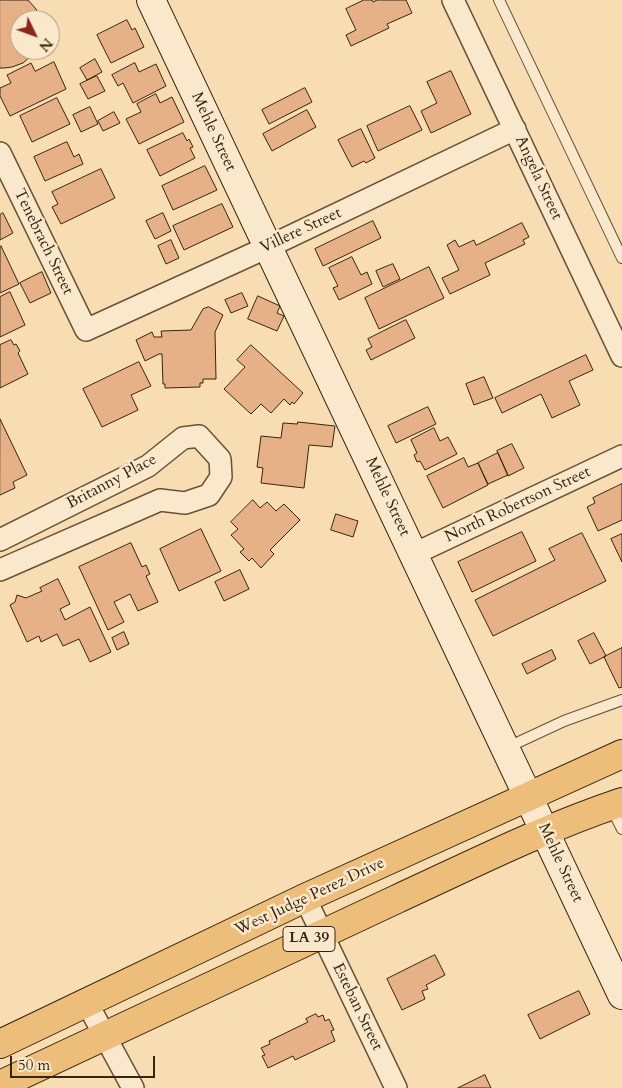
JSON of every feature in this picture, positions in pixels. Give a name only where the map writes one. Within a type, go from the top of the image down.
[{"type":"main road","name":"West Judge Perez Drive","points":[[0,1044],[305,898],[622,754]]},
{"type":"main road","name":"LA 39","points":[[0,1085],[106,1037],[322,933],[545,831],[618,812]]},
{"type":"street","name":"Mehle Street","points":[[151,0],[545,831],[620,984]]},
{"type":"street","name":"Angela Street","points":[[454,0],[622,356]]},
{"type":"street","name":"Villere Street","points":[[86,330],[268,247],[515,129]]},
{"type":"street","name":"Tenebrach Street","points":[[0,153],[86,330]]},
{"type":"street","name":"Britanny Place","points":[[0,540],[148,466],[183,438],[199,436],[220,459],[221,477],[209,495],[185,503],[160,500],[0,570]]},
{"type":"street","name":"North Robertson Street","points":[[414,554],[622,456]]},
{"type":"street","name":"Esteban Street","points":[[305,898],[396,1088]]},
{"type":"street","points":[[87,1003],[132,1088]]},
{"type":"lane","points":[[499,0],[622,258]]},
{"type":"lane","points":[[506,748],[564,721],[622,700]]},
{"type":"building","points":[[0,0],[28,0],[36,10],[10,10],[10,60],[26,60],[12,67],[0,68]]},
{"type":"building","points":[[364,0],[372,0],[373,2],[377,0],[406,0],[412,13],[387,24],[389,28],[351,46],[346,35],[356,30],[346,9]]},
{"type":"building","points":[[127,20],[132,30],[135,28],[144,47],[111,63],[97,35]]},
{"type":"building","points":[[95,59],[102,72],[87,80],[80,68]]},
{"type":"building","points":[[54,62],[66,89],[10,116],[0,96],[0,88],[11,83],[7,75],[31,63],[35,71]]},
{"type":"building","points":[[135,63],[139,72],[156,64],[166,86],[133,103],[123,83],[118,86],[112,75]]},
{"type":"building","points":[[451,71],[471,114],[431,133],[421,111],[437,103],[427,82]]},
{"type":"building","points":[[97,76],[105,91],[88,99],[80,84]]},
{"type":"building","points":[[305,88],[312,102],[269,124],[262,110]]},
{"type":"building","points":[[156,94],[160,103],[172,97],[184,122],[139,144],[126,119],[141,112],[137,104]]},
{"type":"building","points":[[57,98],[70,124],[32,142],[20,116]]},
{"type":"building","points":[[410,106],[422,130],[378,151],[367,126]]},
{"type":"building","points":[[90,107],[98,124],[81,132],[73,115]]},
{"type":"building","points":[[307,110],[316,127],[272,151],[263,134]]},
{"type":"building","points":[[114,112],[120,123],[103,131],[98,121]]},
{"type":"building","points":[[361,129],[375,158],[352,167],[338,140]]},
{"type":"building","points":[[183,133],[193,147],[190,148],[195,158],[160,176],[147,150]]},
{"type":"building","points":[[67,142],[74,157],[79,154],[83,164],[45,181],[34,157]]},
{"type":"building","points":[[205,166],[217,190],[173,210],[162,186]]},
{"type":"building","points":[[101,169],[115,198],[61,224],[52,207],[58,204],[52,192]]},
{"type":"building","points":[[222,204],[233,227],[184,250],[173,226]]},
{"type":"building","points":[[3,213],[13,233],[0,240],[0,215]]},
{"type":"building","points":[[163,213],[171,231],[155,239],[146,221]]},
{"type":"building","points":[[373,221],[381,238],[323,266],[315,249]]},
{"type":"building","points":[[522,223],[529,237],[523,240],[525,244],[485,263],[490,275],[450,294],[442,278],[459,270],[447,245],[455,240],[459,247],[474,240],[476,245]]},
{"type":"building","points":[[171,240],[179,258],[166,264],[158,246]]},
{"type":"building","points":[[0,247],[19,284],[0,293]]},
{"type":"building","points":[[352,257],[361,275],[367,272],[372,284],[339,300],[333,288],[338,286],[329,268]]},
{"type":"building","points":[[393,264],[400,279],[383,287],[376,271]]},
{"type":"building","points":[[429,267],[444,298],[379,329],[365,298]]},
{"type":"building","points":[[42,272],[51,293],[30,303],[20,283]]},
{"type":"building","points":[[10,292],[25,325],[0,337],[0,297]]},
{"type":"building","points":[[242,293],[248,306],[231,313],[225,300]]},
{"type":"building","points":[[258,296],[280,306],[277,313],[284,316],[277,331],[248,319]]},
{"type":"building","points":[[209,307],[223,315],[215,332],[216,379],[203,379],[200,387],[165,388],[165,384],[163,384],[162,354],[145,361],[136,340],[152,332],[154,337],[162,337],[161,331],[191,330],[203,309]]},
{"type":"building","points":[[406,320],[415,338],[371,360],[366,350],[372,347],[368,339]]},
{"type":"building","points":[[11,340],[20,351],[18,353],[28,374],[0,388],[0,345]]},
{"type":"building","points":[[251,345],[303,393],[294,404],[292,402],[290,405],[284,399],[271,413],[261,404],[251,414],[224,389],[245,367],[237,360]]},
{"type":"building","points":[[586,355],[593,370],[569,381],[580,405],[552,418],[541,394],[502,413],[495,398]]},
{"type":"building","points":[[139,362],[151,386],[131,395],[138,410],[102,427],[83,389]]},
{"type":"building","points":[[484,377],[493,398],[474,405],[466,384]]},
{"type":"building","points":[[428,407],[436,424],[396,443],[388,426]]},
{"type":"building","points":[[0,419],[27,475],[13,482],[15,488],[0,495]]},
{"type":"building","points":[[298,422],[335,426],[332,447],[309,445],[304,488],[261,483],[263,468],[257,467],[261,436],[281,438],[283,423],[297,424]]},
{"type":"building","points":[[434,428],[440,441],[448,437],[457,454],[425,470],[420,461],[417,462],[414,455],[417,453],[411,440]]},
{"type":"building","points":[[512,444],[524,468],[508,476],[497,451]]},
{"type":"building","points":[[498,453],[508,475],[488,484],[478,463]]},
{"type":"building","points":[[464,458],[468,467],[478,463],[488,485],[443,508],[427,476]]},
{"type":"building","points":[[622,484],[622,520],[598,531],[587,507],[595,503],[593,498]]},
{"type":"building","points":[[253,500],[260,508],[267,502],[276,511],[284,504],[300,520],[270,550],[274,554],[261,568],[252,558],[249,561],[240,552],[244,549],[231,535],[238,529],[231,522]]},
{"type":"building","points":[[336,514],[358,521],[353,537],[331,530]]},
{"type":"building","points":[[201,529],[221,571],[179,591],[160,549]]},
{"type":"building","points":[[522,532],[536,561],[472,592],[458,562]]},
{"type":"building","points":[[582,533],[606,581],[493,636],[475,600],[555,560],[549,549]]},
{"type":"building","points":[[622,534],[622,562],[611,539]]},
{"type":"building","points":[[131,543],[142,567],[146,565],[150,574],[146,576],[158,602],[138,611],[130,594],[114,602],[124,622],[108,630],[79,567]]},
{"type":"building","points":[[240,570],[249,589],[224,601],[215,582]]},
{"type":"building","points":[[58,579],[70,604],[60,609],[65,620],[90,607],[111,652],[90,662],[79,639],[63,646],[57,634],[41,642],[39,636],[27,642],[10,605],[15,602],[17,595],[26,598],[42,591],[40,588]]},
{"type":"building","points":[[124,632],[129,644],[117,650],[112,638]]},
{"type":"building","points":[[594,633],[606,656],[590,664],[578,641]]},
{"type":"building","points":[[622,648],[622,687],[619,688],[604,657]]},
{"type":"building","points":[[552,650],[556,659],[527,674],[522,664]]},
{"type":"building","points":[[435,955],[445,975],[426,985],[428,989],[422,991],[425,999],[402,1010],[387,979]]},
{"type":"building","points":[[579,991],[590,1014],[540,1039],[528,1015]]},
{"type":"building","points":[[316,1014],[318,1017],[323,1015],[325,1021],[329,1019],[334,1030],[331,1031],[335,1041],[295,1060],[293,1056],[268,1068],[262,1056],[265,1055],[261,1048],[270,1044],[269,1041],[308,1022],[306,1019]]},
{"type":"building","points":[[485,1075],[491,1088],[458,1088]]}]
